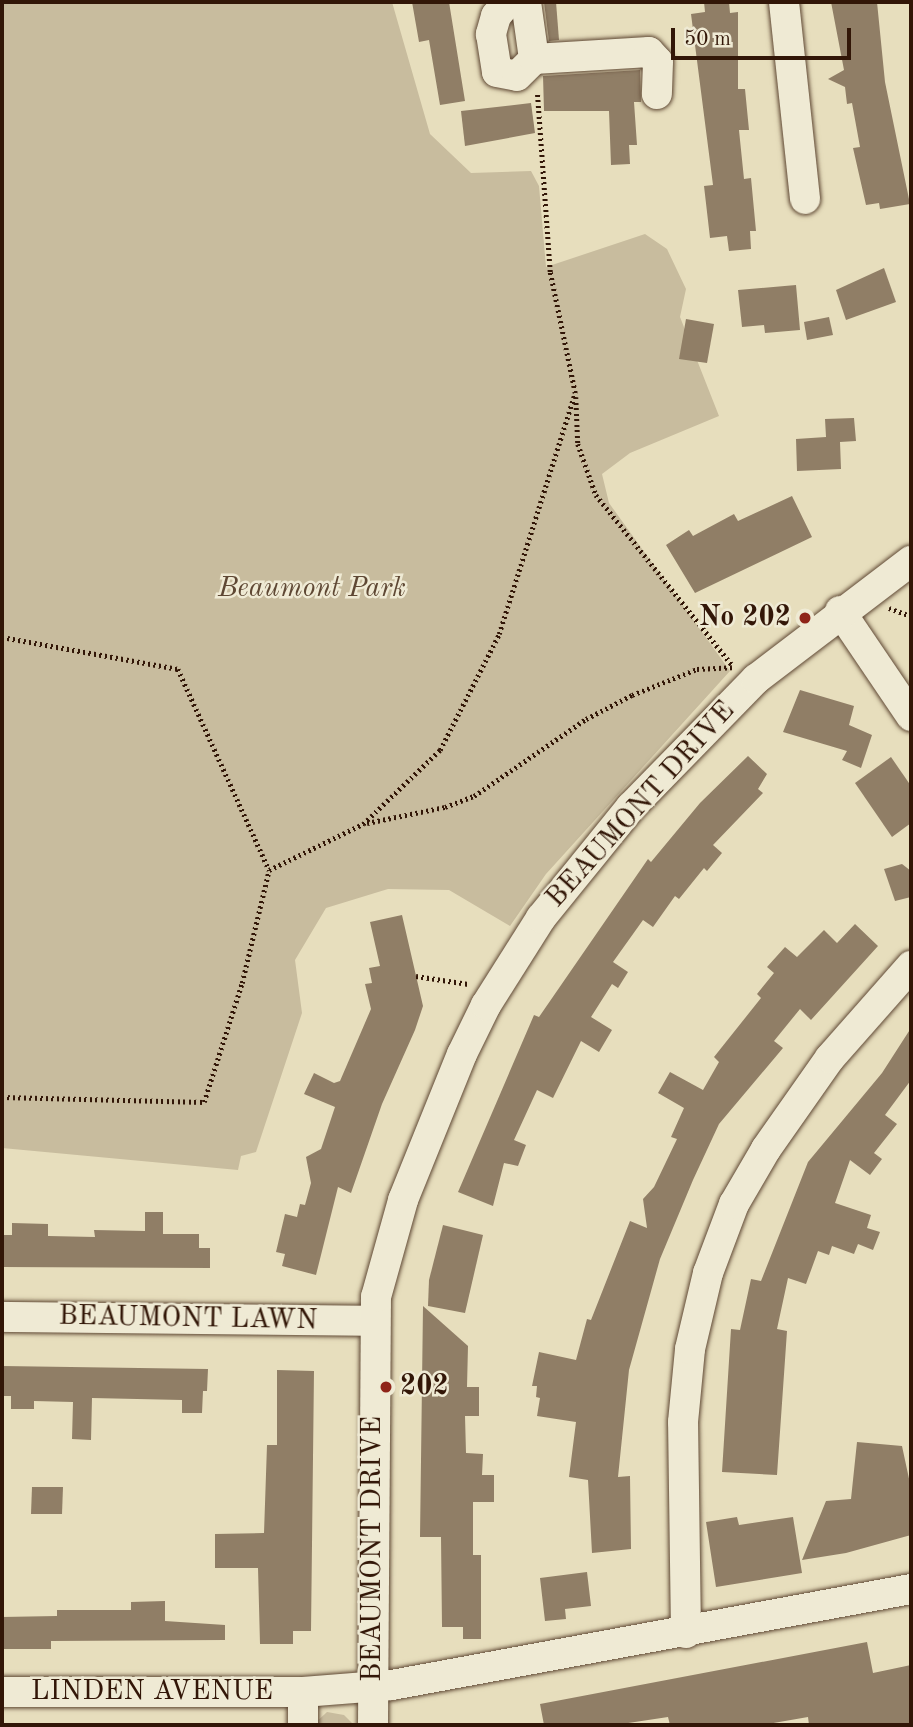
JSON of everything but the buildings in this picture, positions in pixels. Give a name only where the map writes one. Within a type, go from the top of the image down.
[{"type":"street","points":[[508,2],[496,16],[491,34],[497,72],[517,76],[532,54],[526,2]]},
{"type":"street","points":[[784,2],[805,199]]},
{"type":"street","points":[[532,54],[649,52],[658,62],[657,94]]},
{"type":"street","name":"BEAUMONT DRIVE","points":[[373,1725],[374,1321],[385,1251],[433,1118],[486,1005],[541,918],[596,847],[732,701],[840,611],[911,561]]},
{"type":"street","points":[[840,611],[911,716]]},
{"type":"street","points":[[686,1633],[682,1436],[690,1349],[708,1273],[734,1204],[760,1159],[830,1058],[911,967]]},
{"type":"street","name":"BEAUMONT LAWN","points":[[2,1317],[374,1321]]},
{"type":"street","name":"LINDEN AVENUE","points":[[2,1692],[303,1692],[373,1685],[686,1633],[911,1589]]},
{"type":"street","name":"LINDEN AVENUE","points":[[303,1692],[303,1725]]},
{"type":"path","points":[[532,54],[550,272],[575,393],[578,444],[596,495],[738,671]]},
{"type":"path","points":[[363,824],[440,750],[499,634],[575,393]]},
{"type":"path","points":[[885,607],[911,616]]},
{"type":"path","points":[[2,637],[178,669],[269,870],[242,983],[204,1102],[2,1097]]},
{"type":"path","points":[[269,870],[363,824],[444,807],[474,796],[586,719],[654,683],[697,668],[733,667]]},
{"type":"path","points":[[416,976],[479,985]]},
{"type":"green space","name":"Beaumont Park","points":[[2,2],[392,2],[430,134],[471,173],[531,171],[539,186],[546,267],[645,234],[667,249],[686,289],[680,317],[719,416],[630,453],[602,474],[609,503],[730,671],[546,874],[510,926],[449,890],[388,889],[326,908],[295,960],[302,1013],[256,1152],[241,1156],[238,1170],[2,1148]]},
{"type":"green space","points":[[327,1712],[344,1715],[354,1725],[313,1725]]},
{"type":"place","name":"No 202","points":[[805,618]]},
{"type":"place","name":"202","points":[[386,1387]]}]
